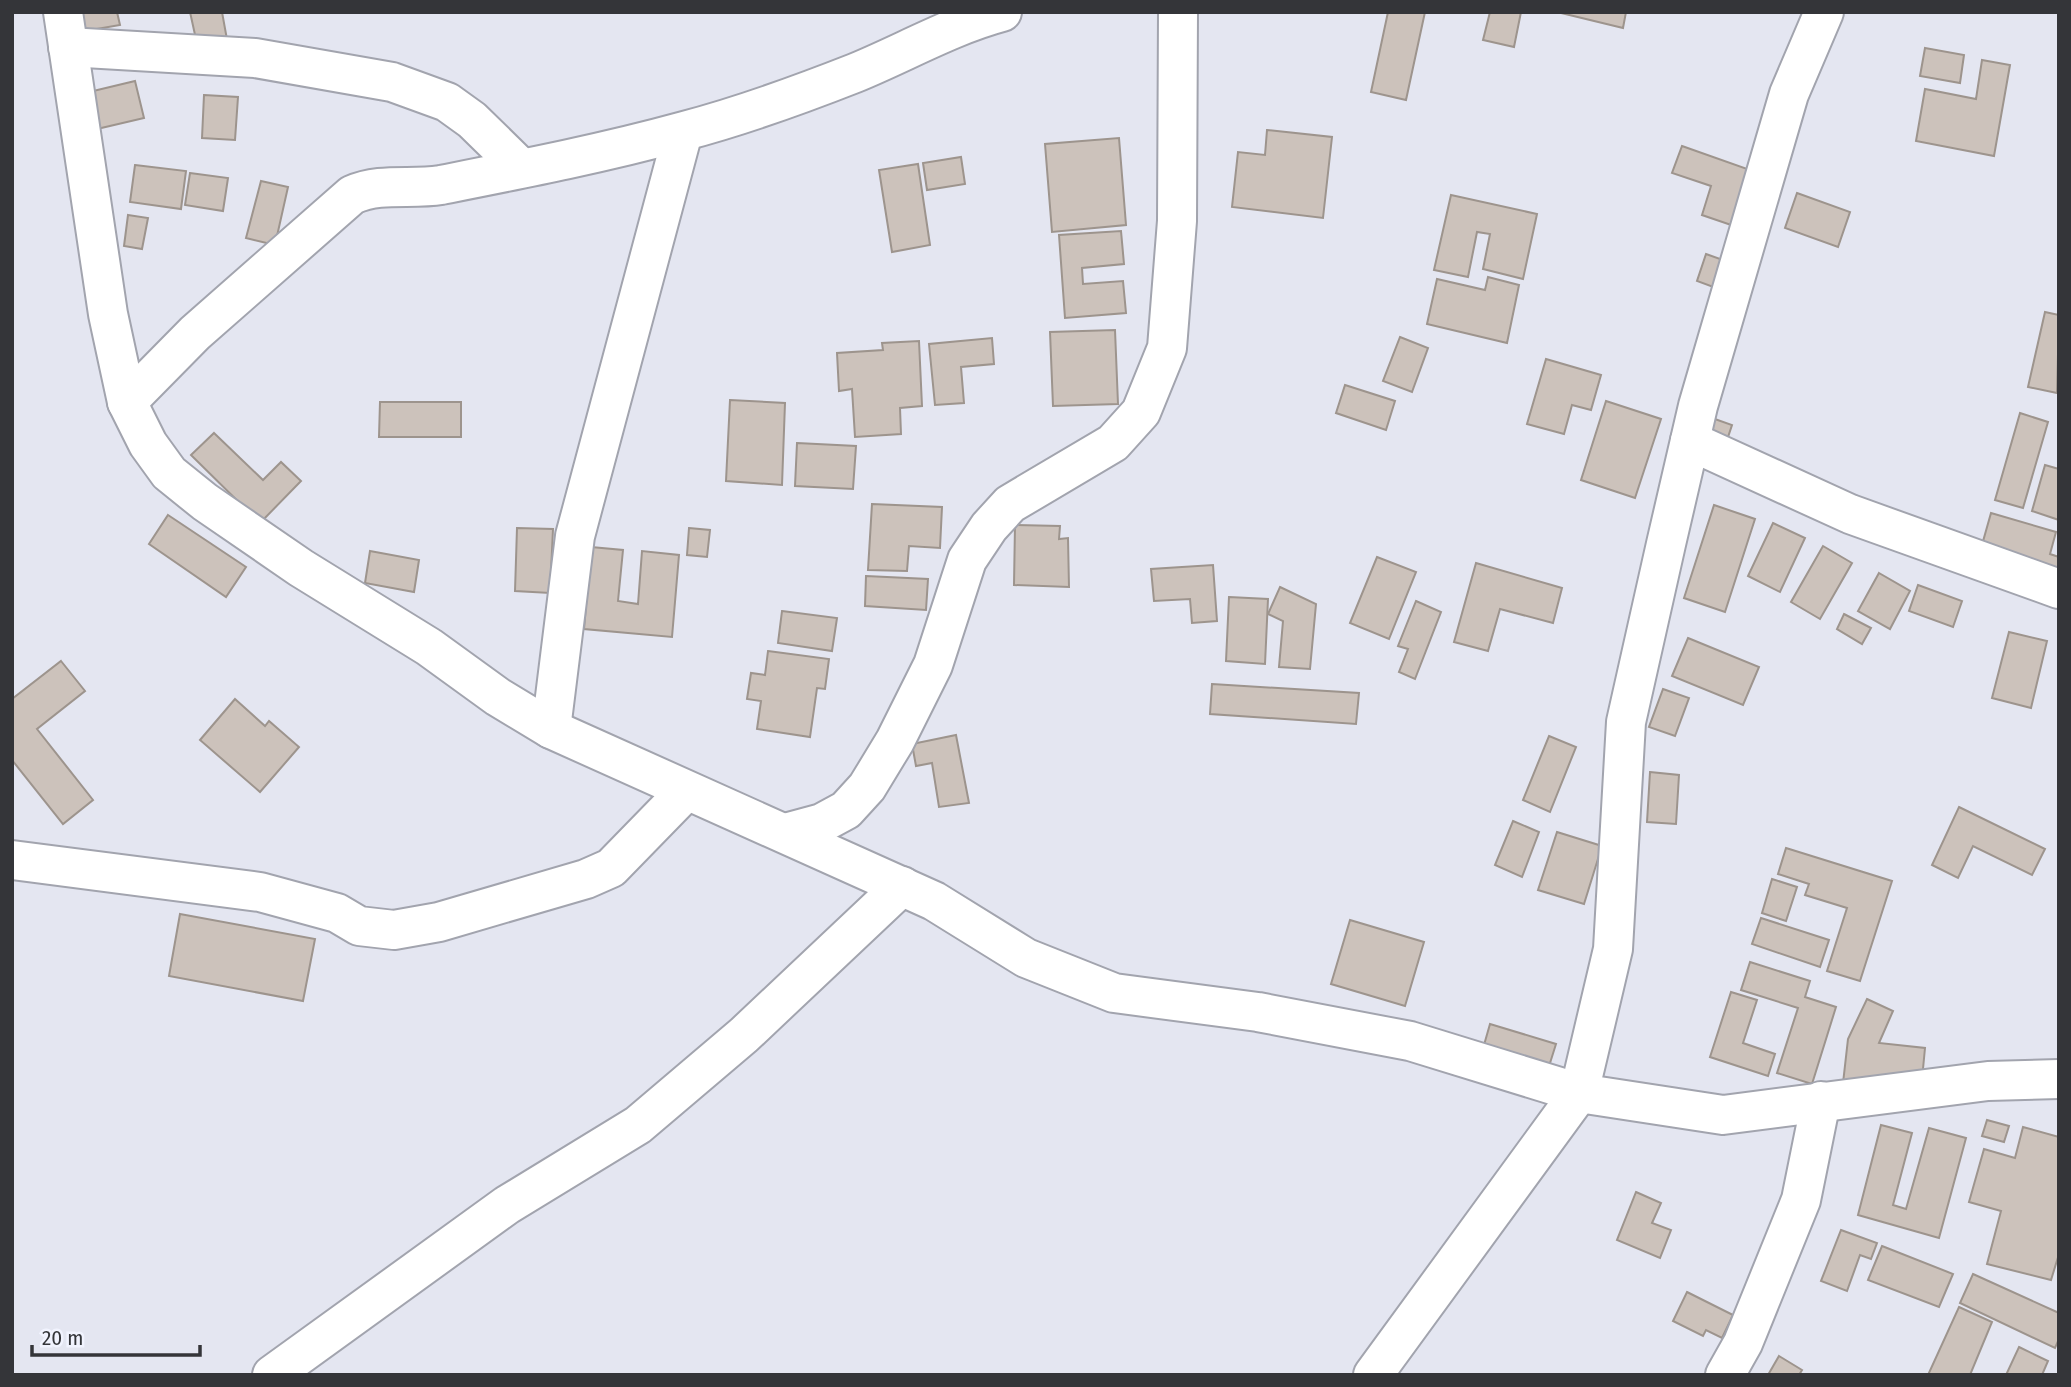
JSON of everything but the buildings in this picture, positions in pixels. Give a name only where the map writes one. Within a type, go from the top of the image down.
[{"type":"street","points":[[127,402],[195,332],[352,195],[369,188],[437,186],[597,153],[682,132],[728,119],[842,77],[968,22],[1002,12]]},
{"type":"street","points":[[785,833],[822,823],[846,810],[866,788],[895,741],[933,665],[967,559],[989,527],[1010,504],[1113,443],[1141,412],[1167,348],[1177,221],[1178,12]]},
{"type":"street","points":[[1373,1375],[1579,1093],[1613,948],[1626,722],[1690,441],[1789,94],[1824,12]]},
{"type":"street","points":[[520,167],[472,120],[447,102],[392,82],[255,58],[65,30],[108,314],[127,402],[148,444],[169,473],[205,502],[302,568],[429,647],[498,697],[551,729],[933,901],[1026,958],[1114,993],[1258,1012],[1410,1041],[1579,1093],[1723,1115],[1988,1081],[2059,1079]]},
{"type":"street","points":[[551,729],[575,536],[682,132]]},
{"type":"street","points":[[1690,441],[1850,514],[2059,589]]},
{"type":"street","points":[[12,860],[260,892],[337,913],[359,926],[394,930],[464,915],[611,868],[686,791]]},
{"type":"street","points":[[272,1375],[508,1205],[638,1125],[744,1035],[901,886]]},
{"type":"street","points":[[1725,1375],[1743,1343],[1801,1200],[1821,1101]]}]
